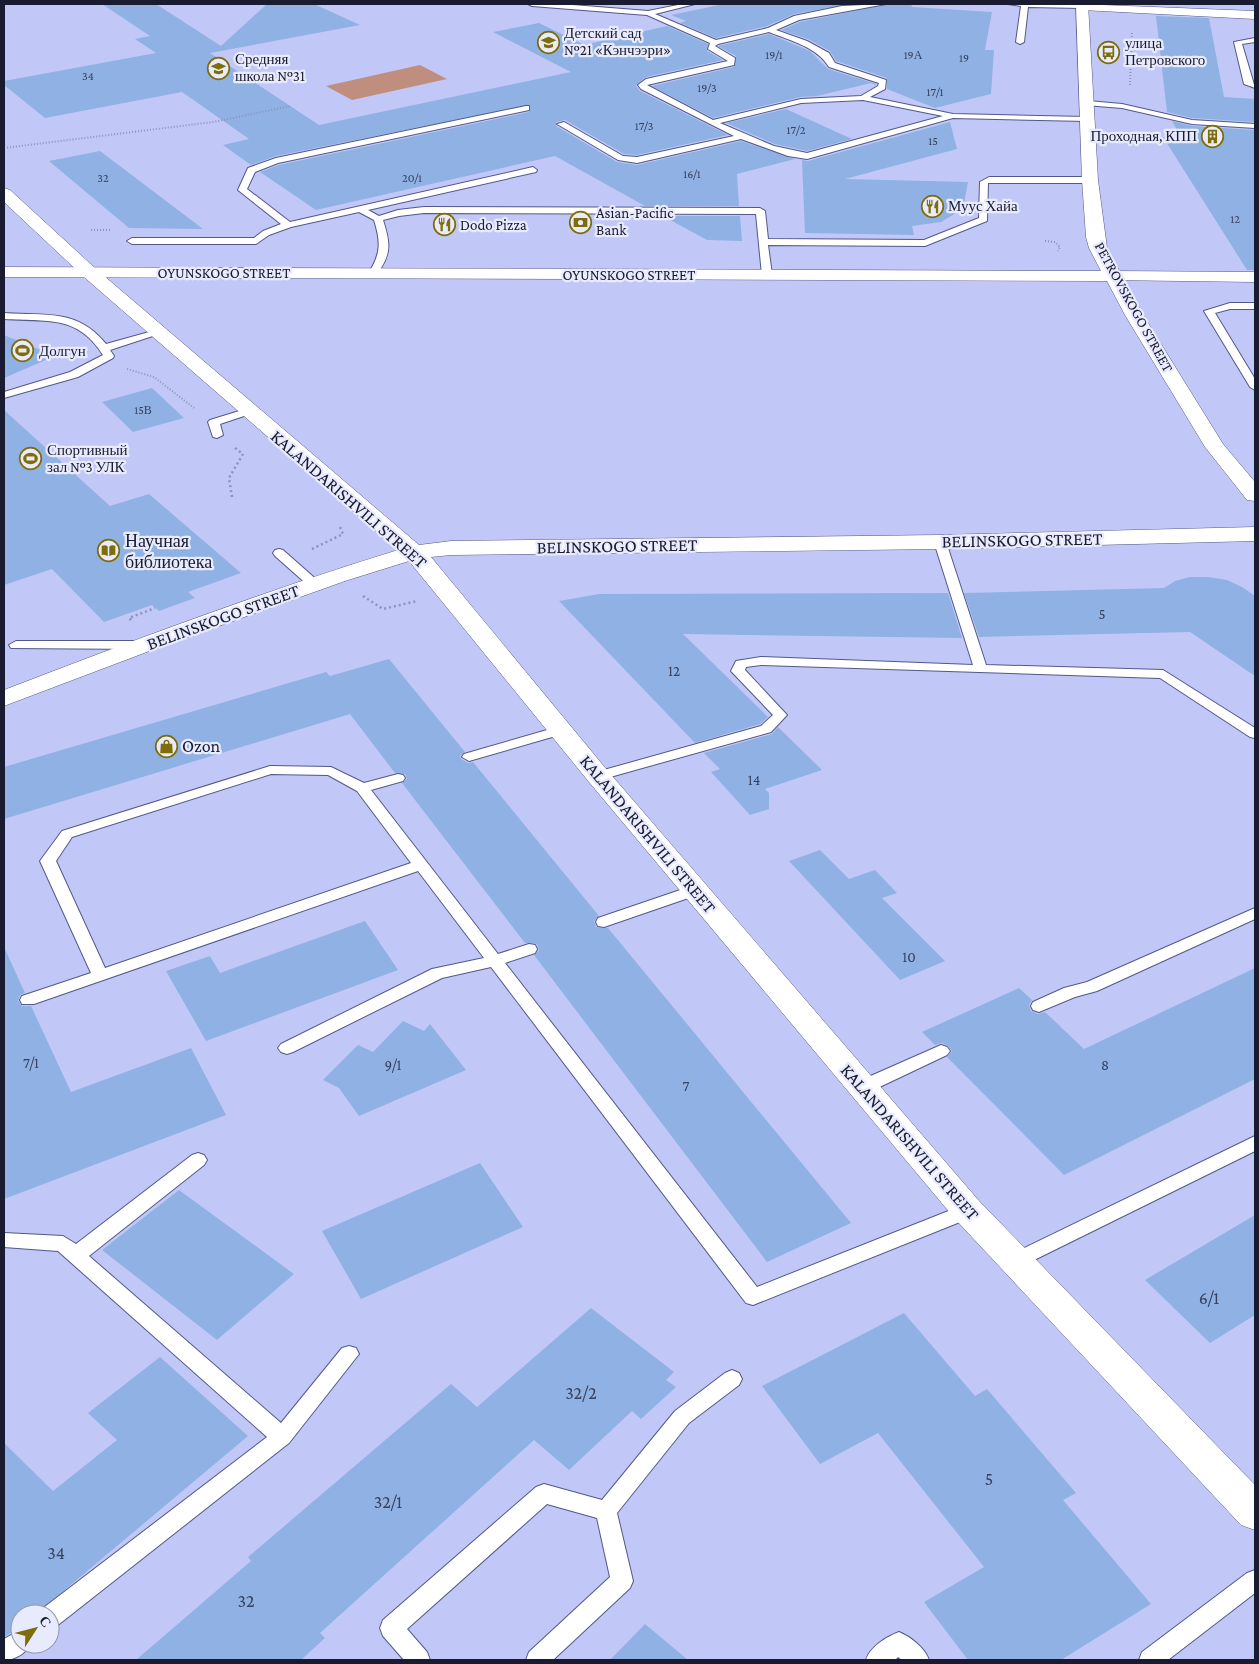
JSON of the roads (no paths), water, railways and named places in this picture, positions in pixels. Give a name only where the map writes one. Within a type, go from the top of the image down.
[{"type":"street","points":[[1082,5],[1255,15]]},
{"type":"street","name":"PETROVSKOGO STREET","points":[[1082,5],[1088,103],[1086,119],[1090,180],[1095,237],[1098,248],[1134,315],[1215,447],[1255,495]]},
{"type":"street","name":"KALANDARISHVILI STREET","points":[[4,193],[90,273],[414,552],[598,776],[968,1211],[1017,1260],[1255,1512]]},
{"type":"street","name":"OYUNSKOGO STREET","points":[[4,272],[1255,277]]},
{"type":"street","name":"BELINSKOGO STREET","points":[[4,699],[143,645],[314,584],[414,552],[451,548],[940,542],[1255,534]]},
{"type":"lane","points":[[532,4],[623,10],[648,14],[715,42],[770,30],[798,18],[842,8],[883,4]]},
{"type":"lane","points":[[648,14],[692,4]]},
{"type":"lane","points":[[1011,4],[1082,5]]},
{"type":"lane","points":[[1020,42],[1025,4]]},
{"type":"lane","points":[[770,30],[804,43],[826,56],[832,65],[883,82],[882,87],[863,98]]},
{"type":"lane","points":[[1255,40],[1238,42],[1248,84],[1255,86]]},
{"type":"lane","points":[[715,42],[712,47],[732,60],[731,63],[642,85],[714,122],[788,154],[807,156],[953,116]]},
{"type":"lane","points":[[714,122],[801,101],[863,98],[953,116],[1086,119]]},
{"type":"lane","points":[[1088,103],[1129,108],[1179,120],[1255,126]]},
{"type":"lane","points":[[288,225],[242,190],[251,170],[276,160],[526,108]]},
{"type":"lane","points":[[561,124],[622,158],[637,160],[744,136]]},
{"type":"lane","points":[[132,241],[256,241],[266,233],[288,225],[533,170]]},
{"type":"lane","points":[[763,242],[925,243],[984,219],[984,182],[992,179],[1090,180]]},
{"type":"lane","points":[[360,209],[378,219],[384,236],[385,256],[373,274]]},
{"type":"lane","points":[[378,219],[398,213],[424,210],[760,212],[767,275]]},
{"type":"lane","points":[[1255,306],[1230,306],[1209,311],[1255,387]]},
{"type":"lane","points":[[4,316],[70,320],[78,323],[104,348],[109,356],[103,362],[84,370],[4,395]]},
{"type":"lane","points":[[104,348],[160,332]]},
{"type":"lane","points":[[217,435],[214,422],[249,411]]},
{"type":"lane","points":[[940,542],[982,669]]},
{"type":"lane","points":[[281,555],[314,584]]},
{"type":"lane","points":[[16,645],[143,645]]},
{"type":"lane","points":[[598,776],[766,729],[774,724],[780,715],[738,671],[741,664],[762,661],[1163,674],[1255,734]]},
{"type":"lane","points":[[469,757],[561,730]]},
{"type":"lane","points":[[100,976],[48,861],[68,834],[270,770],[331,771],[362,788],[753,1297],[968,1211]]},
{"type":"lane","points":[[362,788],[398,778]]},
{"type":"lane","points":[[28,1000],[422,865]]},
{"type":"lane","points":[[604,922],[695,890]]},
{"type":"lane","points":[[1039,1006],[1070,992],[1091,987],[1255,913]]},
{"type":"lane","points":[[287,1048],[438,973],[494,960],[528,949]]},
{"type":"lane","points":[[863,1087],[941,1051]]},
{"type":"lane","points":[[1017,1260],[1255,1143]]},
{"type":"lane","points":[[76,1255],[198,1160]]},
{"type":"lane","points":[[4,1240],[63,1244],[282,1437]]},
{"type":"lane","points":[[60,1609],[282,1437],[349,1354]]},
{"type":"lane","points":[[606,1511],[682,1417],[732,1379]]},
{"type":"lane","points":[[419,1660],[391,1628],[544,1494],[606,1511]]},
{"type":"lane","points":[[538,1660],[622,1581],[606,1511]]},
{"type":"lane","points":[[1150,1660],[1255,1580]]},
{"type":"lane","points":[[877,1660],[898,1643],[918,1660]]},
{"type":"place","name":"Детский сад №21 «Кэнчээри»","points":[[548,42]]},
{"type":"place","name":"улица Петровского","points":[[1109,52]]},
{"type":"place","name":"Средняя школа №31","points":[[219,68]]},
{"type":"place","name":"Проходная, КПП","points":[[1213,136]]},
{"type":"place","name":"Муус Хайа","points":[[932,206]]},
{"type":"place","name":"Asian-Pacific Bank","points":[[580,222]]},
{"type":"place","name":"Dodo Pizza","points":[[444,225]]},
{"type":"place","name":"Долгун","points":[[23,351]]},
{"type":"place","name":"Спортивный зал №3 УЛК","points":[[31,459]]},
{"type":"place","name":"Научная библиотека","points":[[109,551]]},
{"type":"place","name":"Ozon","points":[[166,746]]}]
